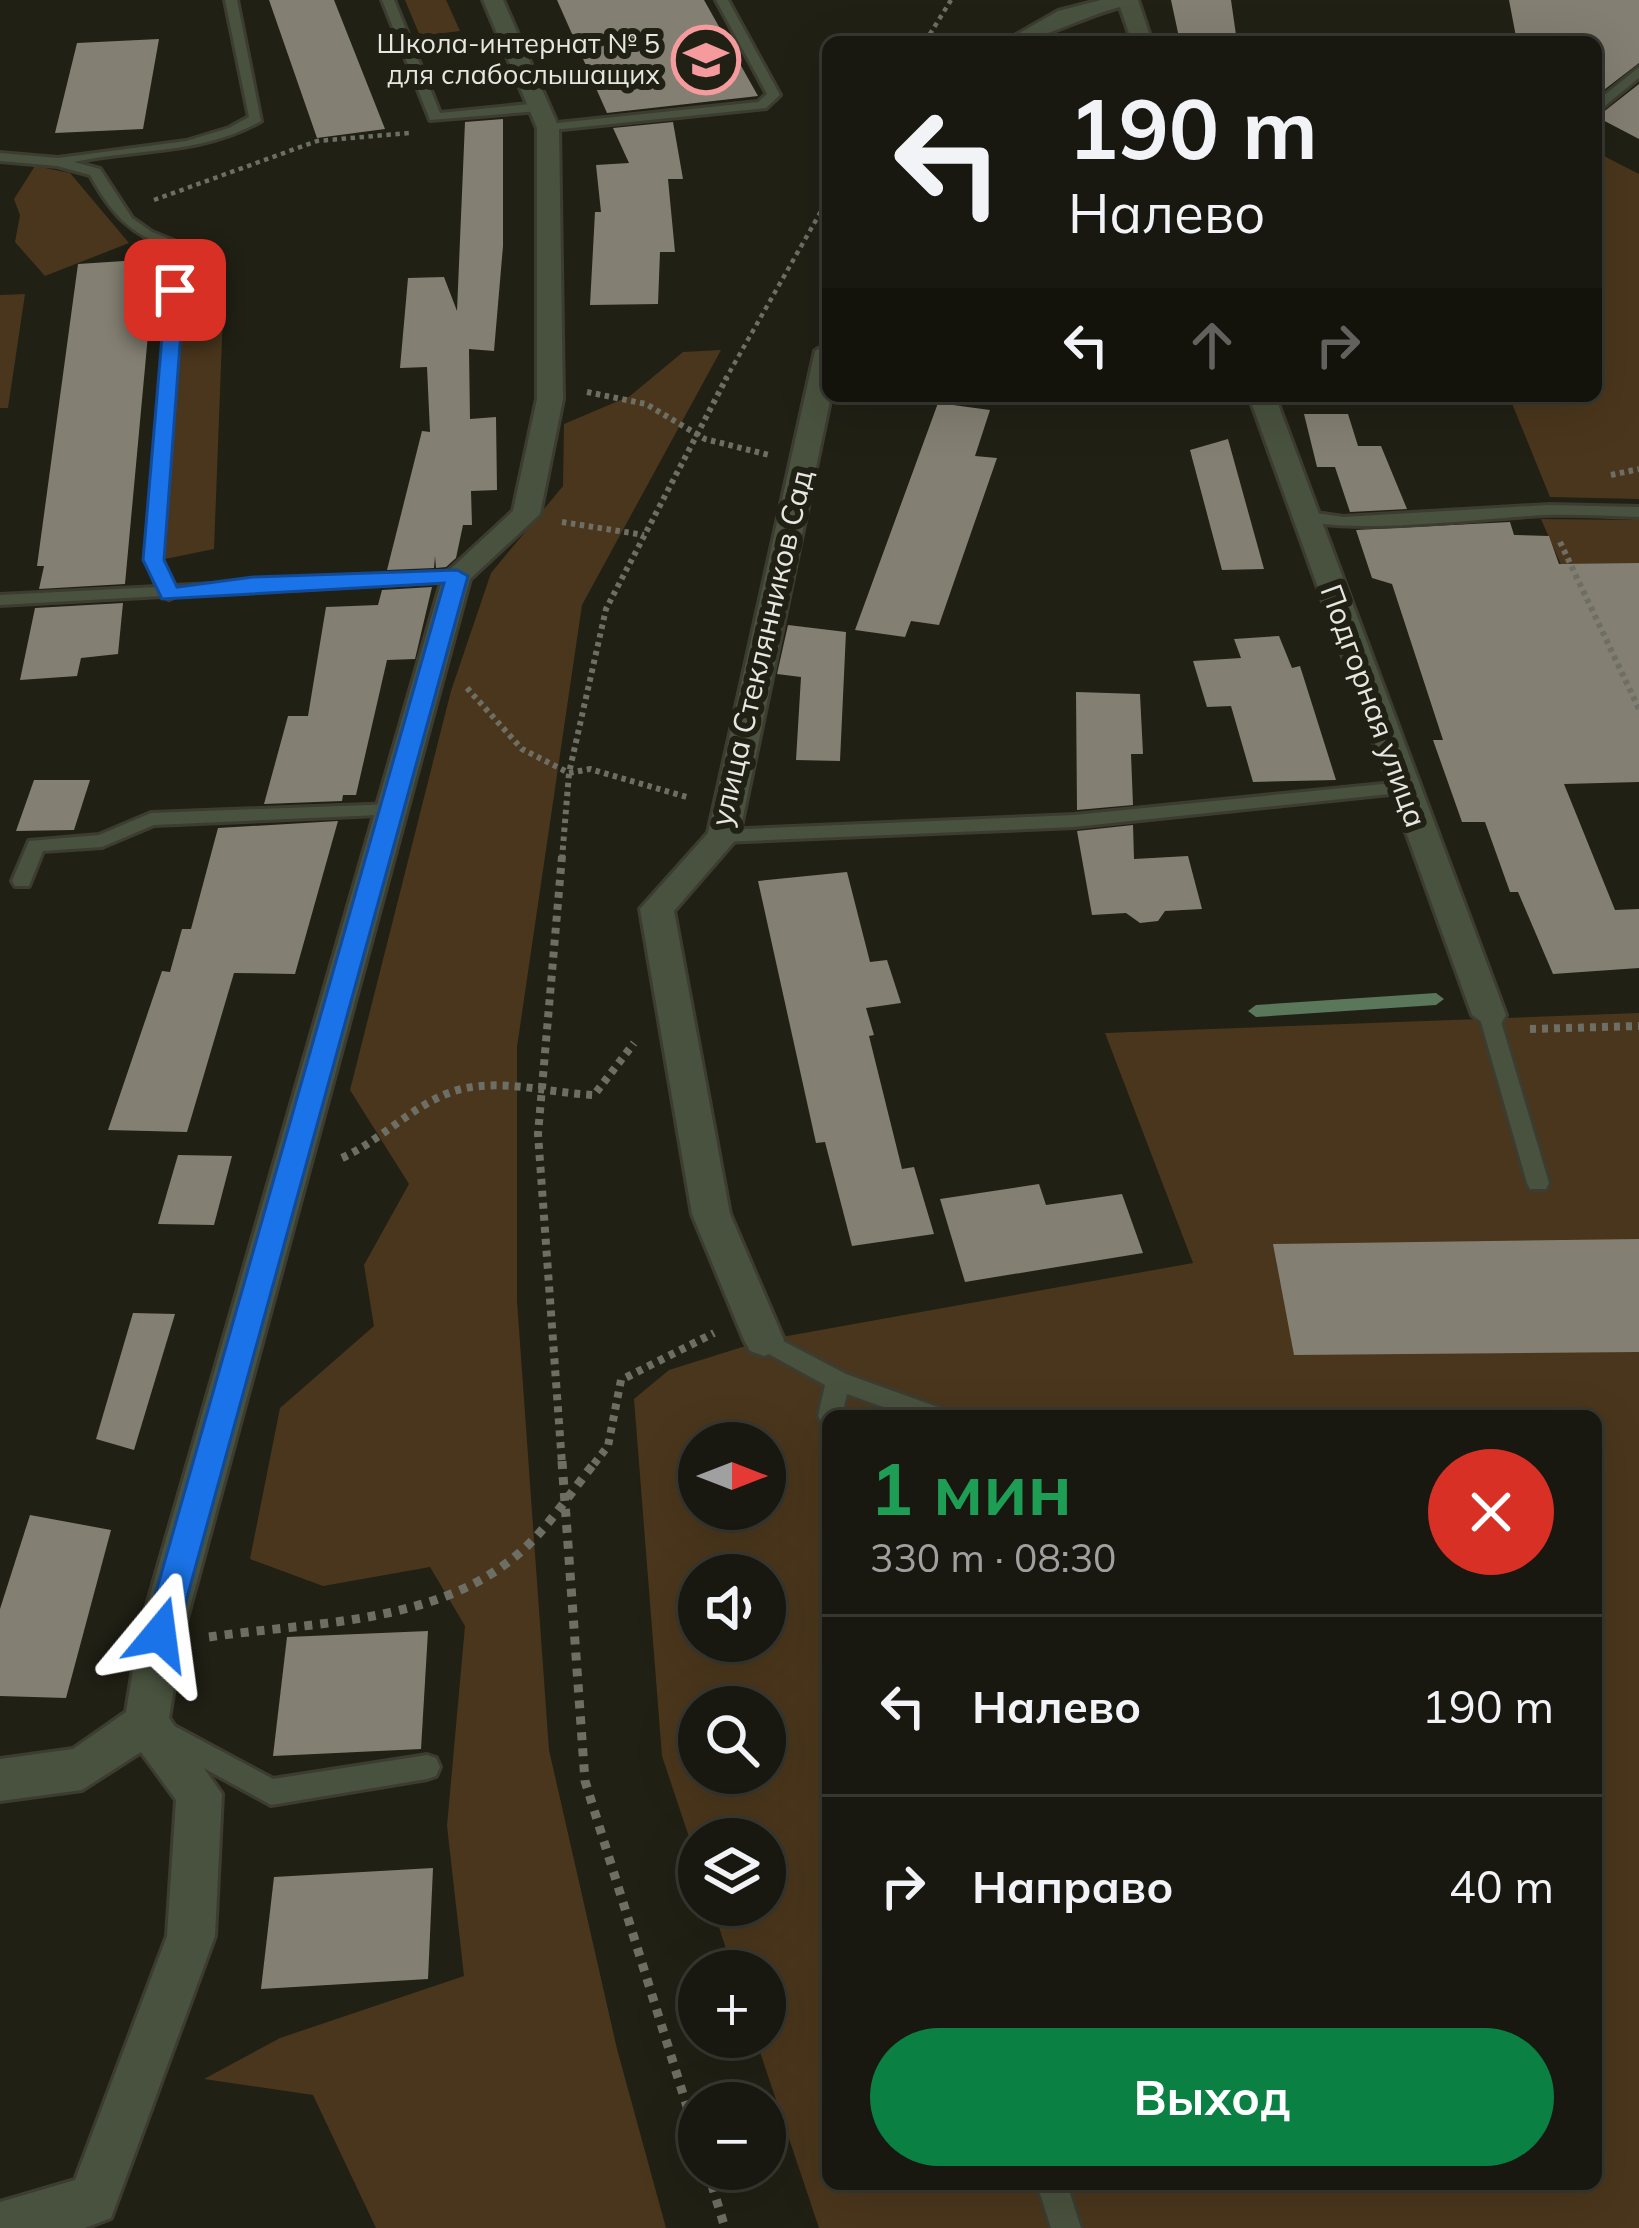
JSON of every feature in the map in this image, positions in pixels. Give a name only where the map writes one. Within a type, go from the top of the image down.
[{"type":"street","points":[[0,1780],[82,1769],[146,1723],[160,1634],[457,576],[526,514],[550,399],[544,117],[493,0]]},
{"type":"street","points":[[1025,36],[1065,15],[1126,0],[1140,36]]},
{"type":"street","name":"улица Стеклянников Сад","points":[[759,1327],[711,1214],[657,909],[723,836],[822,380]]},
{"type":"street","name":"Подгорная улица","points":[[1264,402],[1491,1023]]},
{"type":"street","points":[[0,2228],[93,2200],[191,1936],[200,1794],[146,1723]]},
{"type":"lane","points":[[58,162],[131,148],[168,151],[230,136],[256,118],[232,0]]},
{"type":"lane","points":[[388,0],[435,117],[544,117],[762,105],[773,95],[722,0]]},
{"type":"lane","points":[[1602,104],[1636,78]]},
{"type":"lane","points":[[0,157],[58,162],[94,172],[121,218],[140,234],[179,246],[154,560],[169,594]]},
{"type":"lane","points":[[1303,516],[1343,522],[1549,510],[1639,512]]},
{"type":"lane","points":[[0,600],[169,594],[253,583],[457,576]]},
{"type":"lane","points":[[723,836],[1074,821],[1403,788]]},
{"type":"lane","points":[[22,880],[36,845],[102,841],[151,819],[394,810]]},
{"type":"lane","points":[[1491,1023],[1538,1183]]},
{"type":"lane","points":[[759,1327],[838,1382],[918,1410]]},
{"type":"lane","points":[[831,1410],[838,1382]]},
{"type":"lane","points":[[146,1723],[271,1792],[427,1767]]},
{"type":"lane","points":[[1054,2190],[1066,2228]]},
{"type":"path","points":[[930,36],[952,0]]},
{"type":"path","points":[[121,218],[166,193],[317,142],[407,135],[435,117]]},
{"type":"path","points":[[679,2082],[585,1781],[538,1134],[569,773],[606,609],[774,286],[822,209]]},
{"type":"path","points":[[550,399],[591,391],[646,404],[696,435],[803,470]]},
{"type":"path","points":[[1549,510],[1569,567],[1639,709]]},
{"type":"path","points":[[526,514],[644,535]]},
{"type":"path","points":[[437,656],[522,749],[569,773],[590,769],[706,803],[723,836]]},
{"type":"path","points":[[290,1179],[371,1146],[417,1109],[451,1092],[497,1085],[542,1088],[560,1096],[594,1095],[672,995]]},
{"type":"path","points":[[1491,1023],[1639,1026]]},
{"type":"path","points":[[160,1634],[227,1638],[274,1624],[435,1604],[487,1578],[530,1542],[608,1446],[621,1379],[759,1327]]},
{"type":"path","points":[[713,2190],[725,2228]]},
{"type":"shaded area","points":[[405,0],[446,0],[460,31],[420,36]]},
{"type":"shaded area","points":[[1602,155],[1639,174],[1639,499],[1550,497],[1511,402],[1602,402]]},
{"type":"shaded area","points":[[35,166],[70,173],[129,243],[45,276],[15,242],[20,215],[14,199]]},
{"type":"shaded area","points":[[225,261],[214,549],[165,559],[184,262]]},
{"type":"shaded area","points":[[25,294],[8,408],[0,408],[0,295]]},
{"type":"shaded area","points":[[721,350],[582,605],[517,1047],[517,1301],[549,1750],[617,2049],[666,2228],[376,2228],[313,2095],[204,2079],[280,2038],[464,1976],[447,1826],[465,1626],[430,1567],[323,1586],[250,1559],[280,1408],[374,1326],[364,1265],[409,1184],[350,1090],[451,691],[491,573],[563,486],[564,424],[630,396],[683,352]]},
{"type":"shaded area","points":[[1541,519],[1639,520],[1639,728],[1606,667]]},
{"type":"shaded area","points":[[1639,1013],[1639,2228],[819,2228],[786,2130],[786,2082],[770,2082],[762,2058],[786,2058],[786,1950],[726,1950],[719,1926],[786,1926],[786,1818],[683,1818],[662,1756],[634,1399],[669,1370],[765,1340],[1193,1263],[1105,1033]]},
{"type":"building","points":[[269,0],[334,0],[385,129],[317,138]]},
{"type":"building","points":[[557,0],[704,0],[758,96],[607,113]]},
{"type":"building","points":[[1171,0],[1231,0],[1236,36],[1179,36]]},
{"type":"building","points":[[1509,0],[1639,0],[1639,63],[1602,91],[1602,36],[1516,36]]},
{"type":"building","points":[[159,39],[143,129],[55,133],[77,43]]},
{"type":"building","points":[[1639,84],[1639,139],[1602,120],[1602,113]]},
{"type":"building","points":[[503,119],[503,246],[494,351],[469,349],[470,419],[496,417],[497,490],[471,491],[472,525],[463,525],[456,558],[446,567],[436,568],[435,556],[434,568],[387,570],[422,431],[430,432],[427,367],[400,368],[408,278],[444,277],[457,311],[465,122]]},
{"type":"building","points":[[673,122],[683,179],[668,179],[675,252],[660,252],[658,304],[590,305],[595,212],[601,212],[596,165],[629,163],[613,128]]},
{"type":"building","points":[[155,259],[125,584],[39,589],[44,566],[37,566],[78,264]]},
{"type":"building","points":[[938,403],[990,410],[975,456],[997,458],[939,625],[911,621],[905,637],[855,630]]},
{"type":"building","points":[[1304,414],[1348,414],[1358,446],[1381,446],[1407,509],[1350,512],[1335,467],[1317,467]]},
{"type":"building","points":[[1228,439],[1264,569],[1222,570],[1190,450]]},
{"type":"building","points":[[1510,522],[1514,535],[1549,536],[1559,564],[1639,563],[1639,782],[1564,784],[1615,910],[1639,909],[1639,968],[1553,974],[1518,892],[1510,892],[1485,822],[1462,822],[1433,740],[1443,740],[1392,584],[1372,578],[1356,530]]},
{"type":"building","points":[[432,587],[415,659],[387,660],[356,795],[343,795],[342,801],[264,804],[288,716],[308,716],[326,607],[378,605],[382,590]]},
{"type":"building","points":[[123,603],[118,654],[81,658],[77,676],[20,680],[35,608]]},
{"type":"building","points":[[788,625],[846,632],[840,761],[796,760],[801,677],[777,674]]},
{"type":"building","points":[[1279,636],[1292,668],[1300,666],[1336,780],[1253,782],[1231,706],[1207,707],[1193,661],[1241,658],[1234,639]]},
{"type":"building","points":[[1076,692],[1140,694],[1143,754],[1131,754],[1133,805],[1077,810]]},
{"type":"building","points":[[34,780],[90,780],[74,830],[16,831]]},
{"type":"building","points":[[338,821],[295,974],[234,973],[187,1132],[108,1130],[162,971],[170,972],[182,929],[191,929],[218,828]]},
{"type":"building","points":[[1133,825],[1134,859],[1188,856],[1202,909],[1165,911],[1158,921],[1140,923],[1126,913],[1092,915],[1077,831]]},
{"type":"building","points":[[847,872],[870,962],[887,960],[901,1003],[866,1008],[874,1035],[869,1036],[902,1169],[914,1167],[934,1234],[852,1246],[825,1142],[816,1143],[758,881]]},
{"type":"building","points":[[178,1155],[232,1156],[214,1225],[158,1224]]},
{"type":"building","points":[[1039,1184],[1046,1205],[1122,1194],[1143,1253],[965,1282],[940,1199]]},
{"type":"building","points":[[1639,1239],[1639,1352],[1294,1355],[1273,1244]]},
{"type":"building","points":[[133,1313],[175,1314],[134,1450],[96,1439]]},
{"type":"building","points":[[30,1515],[111,1530],[66,1698],[0,1696],[0,1609]]},
{"type":"building","points":[[428,1631],[421,1749],[273,1756],[287,1637]]},
{"type":"building","points":[[433,1868],[428,1979],[261,1989],[274,1877]]},
{"type":"waterway","points":[[1256,1011],[1436,999]]},
{"type":"place","name":"Школа-интернат № 5 для слабослышащих","points":[[706,60]]},
{"type":"route","points":[[160,1634],[457,576],[253,583],[169,594],[154,560],[175,290]]}]
